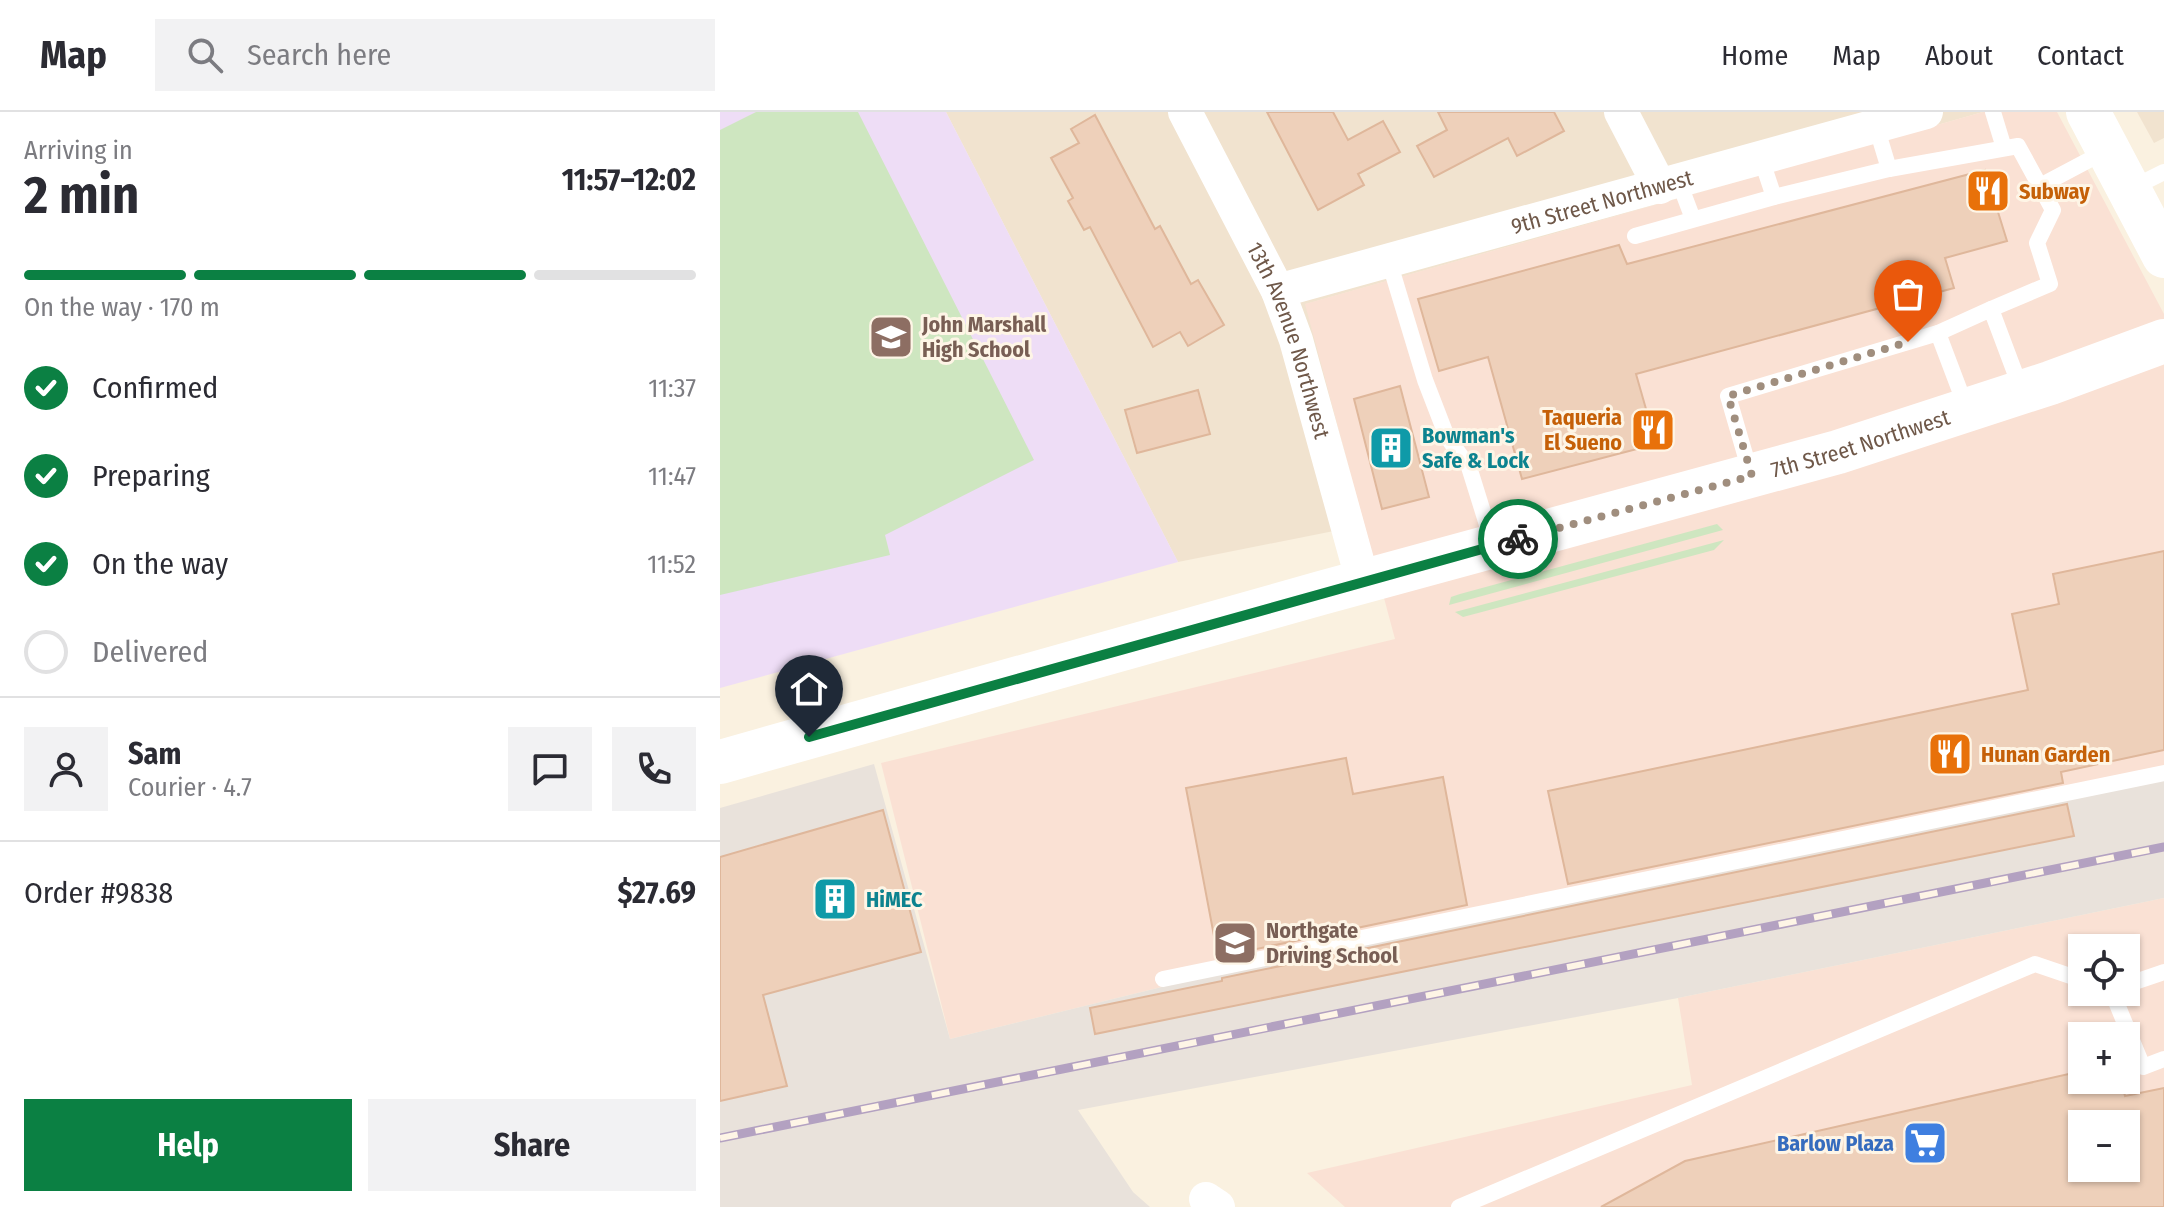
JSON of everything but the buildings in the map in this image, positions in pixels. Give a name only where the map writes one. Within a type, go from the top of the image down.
[{"type":"main road","points":[[2098,131],[2146,181],[2164,256]]},
{"type":"main road","name":"7th Street Northwest","points":[[720,762],[1838,452],[2022,392],[2164,341]]},
{"type":"street","name":"13th Avenue Northwest","points":[[1185,112],[1278,291],[1296,340],[1363,582]]},
{"type":"street","points":[[1621,112],[1669,185]]},
{"type":"street","name":"9th Street Northwest","points":[[1278,291],[1926,112]]},
{"type":"lane","points":[[1993,112],[2004,148]]},
{"type":"lane","points":[[1876,126],[1889,169]]},
{"type":"lane","points":[[2040,186],[2098,131]]},
{"type":"lane","points":[[1635,236],[1889,169],[2018,146],[2053,210],[2037,243],[2050,284],[1938,333],[1728,396],[1752,476]]},
{"type":"lane","points":[[1761,158],[1774,197]]},
{"type":"lane","points":[[1669,185],[1693,219]]},
{"type":"lane","points":[[1389,261],[1425,380],[1447,437],[1469,467],[1494,546]]},
{"type":"lane","points":[[1991,309],[2022,392]]},
{"type":"lane","points":[[1938,333],[1968,410]]},
{"type":"lane","points":[[1163,979],[2164,773]]},
{"type":"lane","points":[[1459,1207],[2035,964],[2068,975]]},
{"type":"lane","points":[[2140,980],[2164,972]]},
{"type":"lane","points":[[2118,1006],[2143,1067],[2164,1059]]},
{"type":"shaded area","name":"John Marshall High School","points":[[720,112],[946,112],[1178,562],[720,688]]},
{"type":"shaded area","points":[[946,112],[1983,112],[1306,304],[1364,525],[1178,562]]},
{"type":"shaded area","points":[[1983,112],[2057,112],[2164,314],[2164,778],[1231,970],[950,1039],[881,763],[1395,639],[1305,304]]},
{"type":"shaded area","points":[[2137,112],[2164,112],[2164,138],[2154,143]]},
{"type":"shaded area","points":[[874,764],[950,1039],[1231,970],[2164,778],[2164,898],[1678,998],[1078,1110],[1133,1192],[1150,1207],[720,1207],[720,808]]},
{"type":"shaded area","name":"Barlow Plaza","points":[[2164,898],[2164,1207],[1345,1207],[1307,1173],[1692,1085],[1678,998]]},
{"type":"green space","points":[[756,112],[858,112],[1034,460],[885,535],[890,555],[720,595],[720,130]]},
{"type":"green space","points":[[1717,524],[1723,530],[1449,605],[1451,597],[1460,594]]},
{"type":"green space","points":[[1724,540],[1714,550],[1463,617],[1455,612]]},
{"type":"railway","points":[[720,1138],[2164,847]]},
{"type":"way so far","points":[[1518,539],[1752,476],[1728,396],[1908,342]]},
{"type":"place","name":"Subway","points":[[1988,191]]},
{"type":"place","name":"John Marshall High School","points":[[891,337]]},
{"type":"place","name":"Taqueria El Sueno","points":[[1653,430]]},
{"type":"place","name":"Bowman's Safe & Lock","points":[[1391,448]]},
{"type":"place","name":"Hunan Garden","points":[[1950,754]]},
{"type":"place","name":"HiMEC","points":[[835,899]]},
{"type":"place","name":"Northgate Driving School","points":[[1235,943]]},
{"type":"place","name":"Barlow Plaza","points":[[1925,1143]]},
{"type":"route","points":[[809,737],[1518,539]]}]
